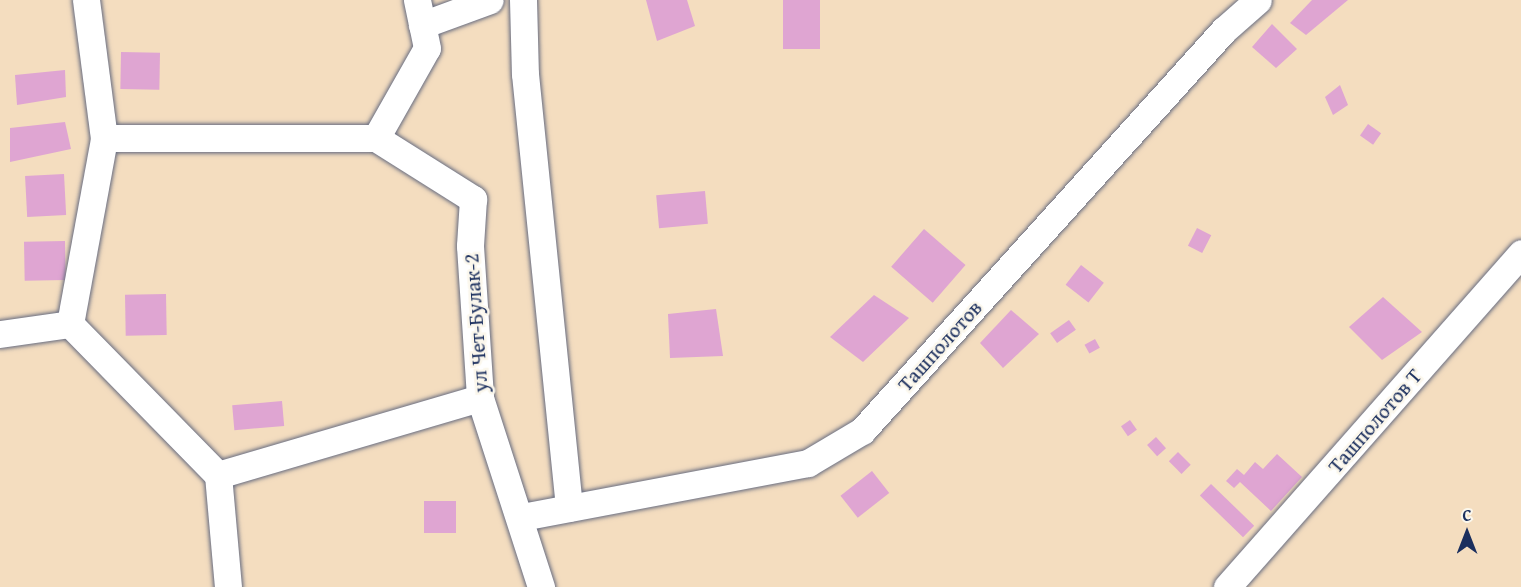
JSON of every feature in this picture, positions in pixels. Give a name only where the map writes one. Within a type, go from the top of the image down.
[{"type":"street","points":[[70,324],[104,138],[86,0]]},
{"type":"street","points":[[104,138],[376,138],[427,48],[419,12],[490,0]]},
{"type":"street","points":[[524,0],[525,74],[569,508]]},
{"type":"street","name":"Ташполотов","points":[[522,517],[808,463],[862,431],[1224,30],[1258,0]]},
{"type":"street","name":"ул Чет-Булак-2","points":[[376,138],[473,199],[470,246],[480,398],[522,517],[541,587]]},
{"type":"street","name":"Ташполотов Т","points":[[1227,587],[1521,253]]},
{"type":"street","points":[[0,334],[70,324]]},
{"type":"street","points":[[70,324],[218,475],[228,587]]},
{"type":"street","points":[[218,475],[480,398]]},
{"type":"building","points":[[646,0],[687,0],[695,26],[657,41]]},
{"type":"building","points":[[783,0],[820,0],[820,49],[783,49]]},
{"type":"building","points":[[1312,0],[1348,0],[1306,35],[1290,23]]},
{"type":"building","points":[[1272,24],[1297,49],[1276,68],[1252,47]]},
{"type":"building","points":[[121,52],[160,53],[159,90],[120,89]]},
{"type":"building","points":[[65,70],[66,97],[17,105],[15,75]]},
{"type":"building","points":[[1340,85],[1348,105],[1333,115],[1325,97]]},
{"type":"building","points":[[65,122],[71,149],[10,162],[10,128]]},
{"type":"building","points":[[1368,124],[1381,133],[1373,145],[1360,135]]},
{"type":"building","points":[[64,174],[66,215],[27,217],[25,176]]},
{"type":"building","points":[[705,191],[708,224],[659,228],[656,195]]},
{"type":"building","points":[[1197,228],[1211,235],[1202,253],[1188,246]]},
{"type":"building","points":[[924,229],[966,265],[933,303],[891,267]]},
{"type":"building","points":[[65,241],[66,280],[25,281],[24,242]]},
{"type":"building","points":[[1081,265],[1104,283],[1088,303],[1066,285]]},
{"type":"building","points":[[166,294],[167,335],[126,336],[125,295]]},
{"type":"building","points":[[874,295],[909,318],[863,362],[830,337]]},
{"type":"building","points":[[1383,297],[1422,332],[1382,360],[1349,327]]},
{"type":"building","points":[[716,309],[723,356],[670,358],[668,314]]},
{"type":"building","points":[[1011,310],[1039,334],[1003,368],[980,343]]},
{"type":"building","points":[[1069,320],[1076,330],[1057,343],[1050,333]]},
{"type":"building","points":[[1095,339],[1100,348],[1089,354],[1085,345]]},
{"type":"building","points":[[282,401],[284,426],[234,430],[232,405]]},
{"type":"building","points":[[1130,420],[1137,430],[1128,436],[1121,426]]},
{"type":"building","points":[[1156,437],[1166,448],[1157,456],[1147,445]]},
{"type":"building","points":[[1178,452],[1191,465],[1182,474],[1169,461]]},
{"type":"building","points":[[1277,454],[1302,477],[1271,511],[1240,482],[1234,488],[1226,481],[1237,469],[1244,475],[1255,462],[1263,469]]},
{"type":"building","points":[[872,471],[889,493],[858,518],[840,496]]},
{"type":"building","points":[[1211,484],[1254,526],[1243,537],[1200,496]]},
{"type":"building","points":[[424,501],[456,501],[456,533],[424,533]]}]
